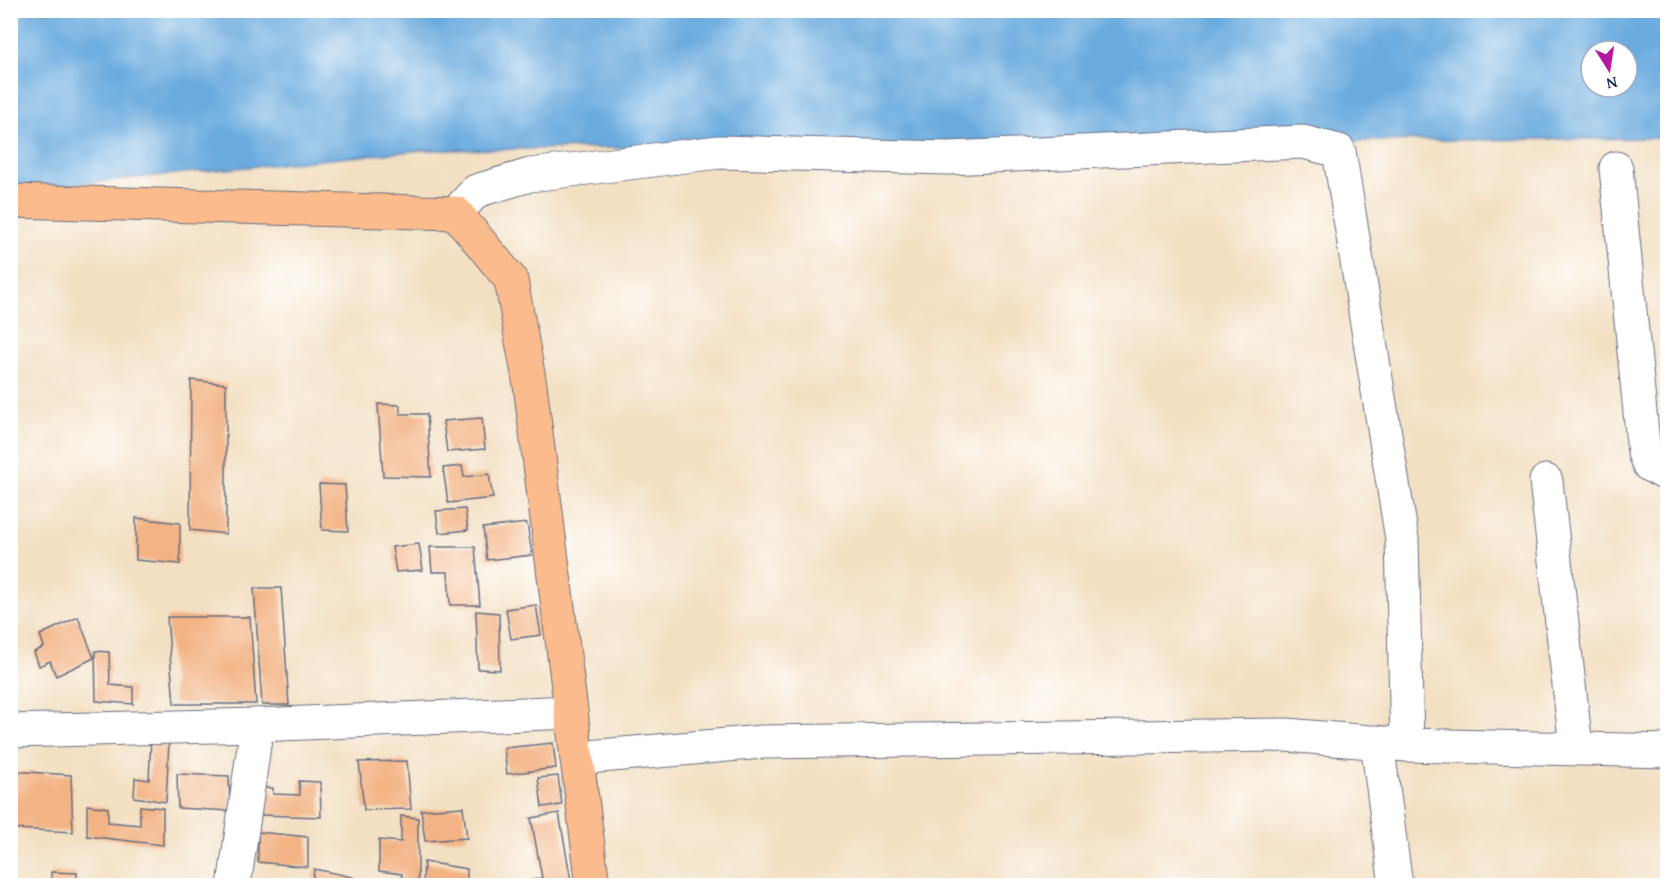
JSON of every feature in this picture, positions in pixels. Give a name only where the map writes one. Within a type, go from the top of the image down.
[{"type":"main road","points":[[10,201],[456,213],[511,280],[530,385],[593,885]]},
{"type":"street","points":[[456,213],[476,190],[530,175],[719,152],[949,158],[1303,142],[1339,151],[1402,539],[1392,744],[1396,885]]},
{"type":"street","points":[[1616,168],[1644,453],[1649,465],[1668,475]]},
{"type":"street","points":[[1546,481],[1576,747]]},
{"type":"street","points":[[10,731],[257,725],[571,712]]},
{"type":"street","points":[[234,885],[257,725]]},
{"type":"street","points":[[577,758],[762,742],[1286,735],[1392,744],[1668,751]]},
{"type":"water","points":[[11,11],[1667,11],[1667,138],[423,150],[11,190]]},
{"type":"building","points":[[191,380],[226,384],[226,534],[190,530]]},
{"type":"building","points":[[378,404],[400,405],[400,414],[427,414],[431,477],[383,476]]},
{"type":"building","points":[[482,418],[485,449],[447,452],[443,421]]},
{"type":"building","points":[[462,466],[464,477],[489,474],[493,498],[448,503],[443,468]]},
{"type":"building","points":[[319,484],[345,485],[348,531],[322,530]]},
{"type":"building","points":[[465,509],[468,530],[439,533],[436,511]]},
{"type":"building","points":[[136,518],[180,523],[180,564],[136,560]]},
{"type":"building","points":[[527,523],[532,555],[487,560],[483,528]]},
{"type":"building","points":[[419,544],[423,570],[396,572],[392,547]]},
{"type":"building","points":[[430,547],[475,547],[480,605],[450,605],[448,572],[432,572]]},
{"type":"building","points":[[254,588],[281,588],[289,705],[262,705]]},
{"type":"building","points":[[536,605],[541,635],[511,639],[506,609]]},
{"type":"building","points":[[476,611],[499,613],[500,670],[478,669]]},
{"type":"building","points":[[78,617],[94,658],[56,676],[50,661],[39,666],[34,652],[44,647],[40,635]]},
{"type":"building","points":[[167,617],[250,617],[256,704],[174,704]]},
{"type":"building","points":[[95,651],[109,652],[110,685],[133,687],[133,704],[96,701]]},
{"type":"building","points":[[151,738],[169,741],[166,802],[134,797],[135,778],[149,780]]},
{"type":"building","points":[[553,743],[556,768],[507,774],[504,748]]},
{"type":"building","points":[[407,761],[411,809],[364,810],[359,762]]},
{"type":"building","points":[[13,771],[71,775],[73,832],[15,829]]},
{"type":"building","points":[[177,774],[229,776],[230,811],[178,808]]},
{"type":"building","points":[[558,776],[562,805],[542,807],[538,778]]},
{"type":"building","points":[[299,781],[320,782],[321,817],[260,815],[259,788],[273,788],[273,794],[300,795]]},
{"type":"building","points":[[87,805],[108,808],[108,822],[140,825],[140,806],[163,808],[163,845],[87,836]]},
{"type":"building","points":[[463,807],[467,838],[425,841],[421,810]]},
{"type":"building","points":[[559,813],[572,886],[518,886],[517,883],[542,878],[531,818]]},
{"type":"building","points":[[401,816],[418,818],[418,886],[402,886],[402,874],[379,871],[379,840],[401,842]]},
{"type":"building","points":[[258,832],[308,837],[308,867],[258,862]]},
{"type":"building","points":[[424,862],[467,869],[467,886],[423,886]]},
{"type":"building","points":[[314,869],[353,877],[352,886],[312,886]]},
{"type":"building","points":[[51,872],[77,873],[77,886],[51,886]]}]
